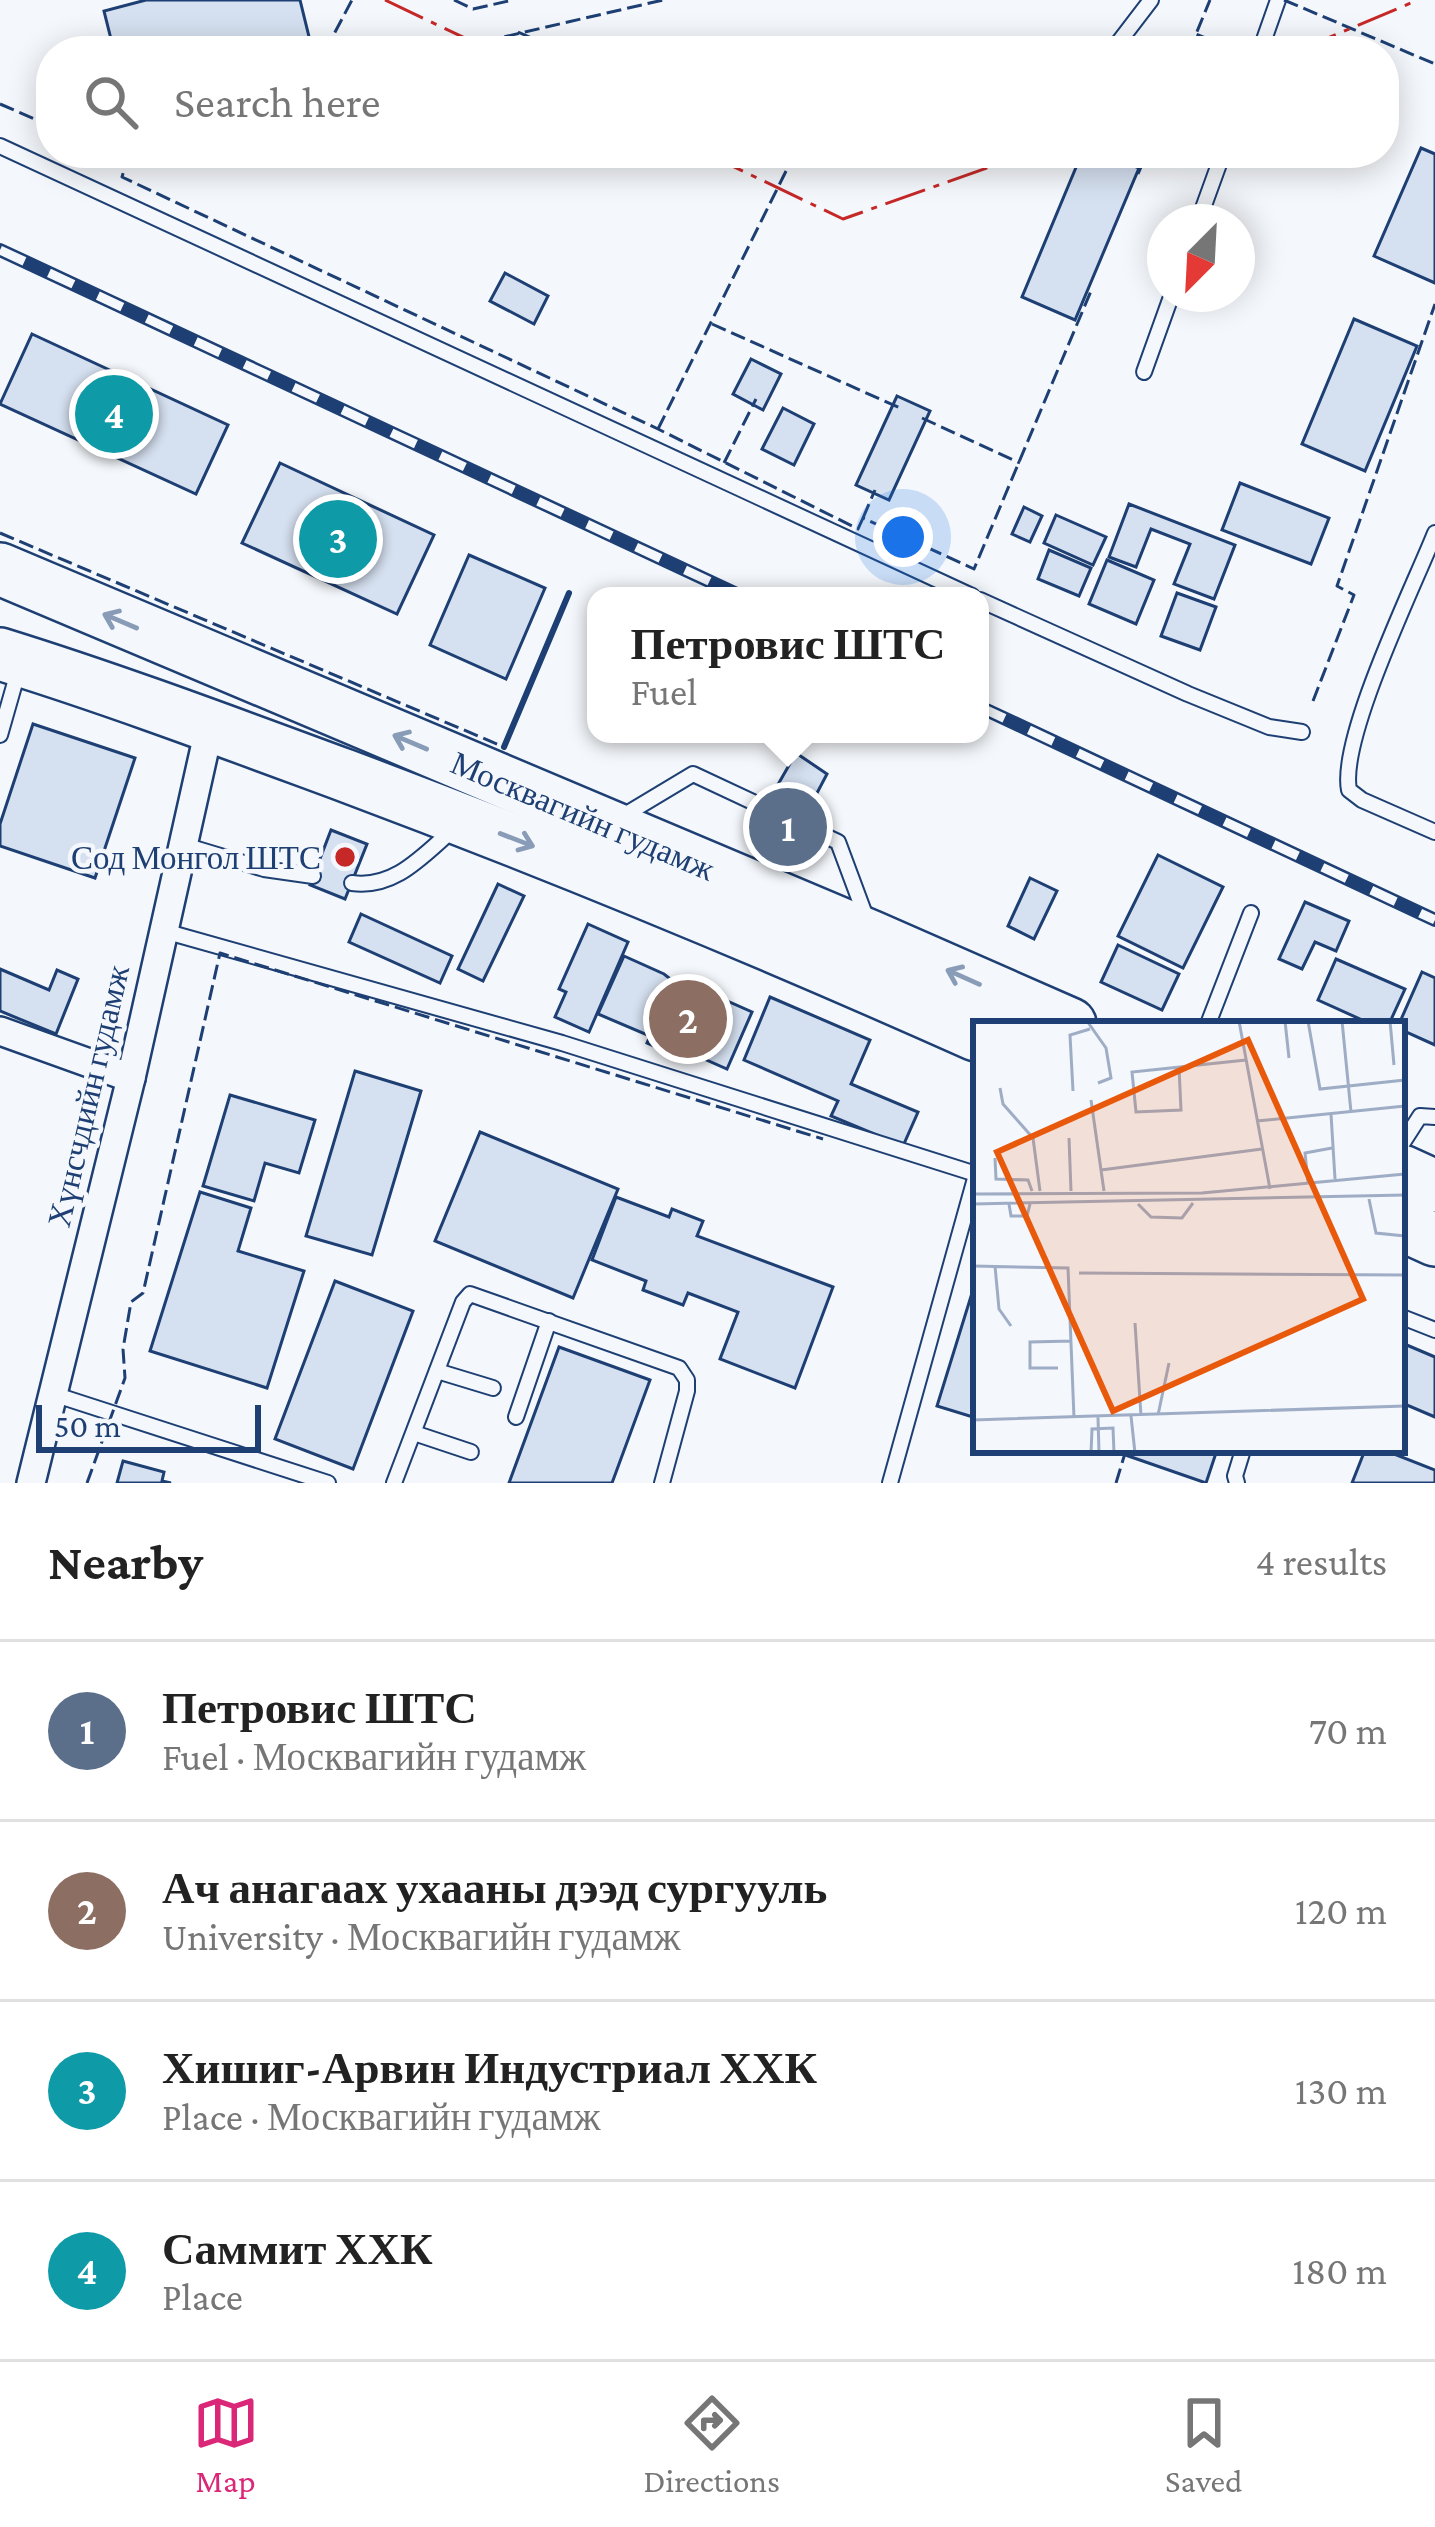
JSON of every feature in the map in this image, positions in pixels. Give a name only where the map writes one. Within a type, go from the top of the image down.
[{"type":"highway","name":"Москвагийн гудамж","points":[[0,569],[1063,1021]]},
{"type":"highway","name":"Москвагийн гудамж","points":[[10,658],[210,725],[464,820],[747,933],[973,1034]]},
{"type":"highway","points":[[1405,1172],[1435,1186]]},
{"type":"highway","points":[[1405,1226],[1435,1240]]},
{"type":"street","name":"Хүнсчдийн гудамж","points":[[31,1483],[131,1078],[210,725]]},
{"type":"street","points":[[0,1031],[131,1078]]},
{"type":"lane","points":[[1123,36],[1151,0]]},
{"type":"lane","points":[[1265,36],[1278,0]]},
{"type":"lane","points":[[0,146],[36,163]]},
{"type":"lane","points":[[48,168],[952,587]]},
{"type":"lane","points":[[1205,204],[1218,168]]},
{"type":"lane","points":[[1144,372],[1166,312]]},
{"type":"lane","points":[[1435,533],[1352,738],[1347,778],[1349,790],[1362,800],[1435,832]]},
{"type":"lane","points":[[989,604],[1269,727],[1302,732]]},
{"type":"lane","points":[[0,735],[10,658]]},
{"type":"lane","points":[[608,825],[693,774],[838,842],[872,937]]},
{"type":"lane","points":[[352,883],[373,886],[399,875],[464,820]]},
{"type":"lane","points":[[184,845],[264,869],[313,876]]},
{"type":"lane","points":[[1209,1021],[1251,913]]},
{"type":"lane","points":[[164,931],[584,1050],[973,1173]]},
{"type":"lane","points":[[1405,1139],[1420,1116],[1435,1117]]},
{"type":"lane","points":[[890,1483],[973,1185]]},
{"type":"lane","points":[[394,1483],[470,1294],[668,1362],[687,1380],[662,1483]]},
{"type":"lane","points":[[1405,1318],[1435,1330]]},
{"type":"lane","points":[[516,1418],[549,1321]]},
{"type":"lane","points":[[437,1371],[493,1388]]},
{"type":"lane","points":[[53,1394],[328,1483]]},
{"type":"lane","points":[[414,1433],[471,1452]]},
{"type":"lane","points":[[1238,1483],[1235,1476],[1242,1453]]},
{"type":"building","points":[[146,0],[300,0],[309,36],[110,36],[104,11]]},
{"type":"building","points":[[1421,148],[1435,154],[1435,283],[1374,256]]},
{"type":"building","points":[[1076,168],[1139,168],[1075,320],[1022,297]]},
{"type":"building","points":[[505,273],[548,296],[534,324],[490,301]]},
{"type":"building","points":[[1354,319],[1417,346],[1365,471],[1302,444]]},
{"type":"building","points":[[32,334],[228,425],[196,494],[0,404]]},
{"type":"building","points":[[751,359],[781,374],[763,410],[733,394]]},
{"type":"building","points":[[897,396],[930,411],[889,500],[856,485]]},
{"type":"building","points":[[783,408],[814,424],[794,465],[762,449]]},
{"type":"building","points":[[280,463],[434,535],[397,614],[242,543]]},
{"type":"building","points":[[1240,483],[1329,518],[1311,564],[1222,530]]},
{"type":"building","points":[[1129,504],[1235,545],[1214,599],[1174,584],[1190,544],[1151,529],[1136,567],[1109,557]]},
{"type":"building","points":[[1024,507],[1042,516],[1030,542],[1012,534]]},
{"type":"building","points":[[1056,515],[1106,537],[1093,565],[1044,543]]},
{"type":"building","points":[[1049,550],[1091,568],[1079,596],[1038,579]]},
{"type":"building","points":[[469,555],[545,588],[506,679],[430,645]]},
{"type":"building","points":[[1107,560],[1154,580],[1136,624],[1089,604]]},
{"type":"building","points":[[1177,593],[1216,607],[1200,650],[1161,636]]},
{"type":"building","points":[[33,724],[135,758],[95,878],[0,846],[0,824]]},
{"type":"building","points":[[796,753],[827,774],[805,816],[768,802]]},
{"type":"building","points":[[331,830],[367,844],[345,899],[310,885]]},
{"type":"building","points":[[1158,855],[1223,887],[1183,968],[1118,936]]},
{"type":"building","points":[[1030,878],[1057,891],[1034,939],[1008,926]]},
{"type":"building","points":[[498,884],[524,896],[483,981],[458,969]]},
{"type":"building","points":[[1305,902],[1349,921],[1336,951],[1315,942],[1302,969],[1279,959]]},
{"type":"building","points":[[361,914],[452,956],[440,983],[349,942]]},
{"type":"building","points":[[588,924],[628,942],[589,1032],[555,1017],[566,992],[559,989]]},
{"type":"building","points":[[1118,945],[1179,974],[1162,1010],[1101,982]]},
{"type":"building","points":[[624,956],[664,974],[678,985],[675,991],[689,997],[691,992],[702,997],[709,993],[752,1012],[727,1069],[677,1047],[674,1055],[647,1043],[650,1036],[598,1014]]},
{"type":"building","points":[[1336,959],[1405,989],[1390,1021],[1364,1021],[1318,1000]]},
{"type":"building","points":[[0,969],[49,990],[57,970],[78,979],[56,1034],[0,1011]]},
{"type":"building","points":[[1422,972],[1435,978],[1435,1045],[1405,1031],[1405,1021],[1400,1021]]},
{"type":"building","points":[[770,997],[870,1040],[851,1084],[918,1112],[903,1146],[831,1116],[838,1101],[744,1060]]},
{"type":"building","points":[[355,1071],[421,1091],[372,1255],[306,1236]]},
{"type":"building","points":[[230,1095],[315,1120],[299,1173],[265,1163],[254,1201],[203,1186]]},
{"type":"building","points":[[480,1132],[618,1189],[573,1298],[435,1241]]},
{"type":"building","points":[[200,1192],[251,1208],[238,1251],[304,1271],[267,1388],[150,1351]]},
{"type":"building","points":[[616,1197],[669,1217],[672,1209],[703,1221],[697,1236],[833,1287],[795,1388],[720,1359],[738,1312],[688,1293],[683,1305],[643,1290],[646,1281],[592,1260]]},
{"type":"building","points":[[335,1281],[413,1311],[353,1469],[275,1439]]},
{"type":"building","points":[[972,1293],[973,1293],[973,1417],[937,1406]]},
{"type":"building","points":[[1405,1344],[1435,1357],[1435,1417],[1405,1404]]},
{"type":"building","points":[[559,1347],[650,1380],[612,1483],[509,1483]]},
{"type":"building","points":[[1120,1453],[1216,1453],[1206,1483]]},
{"type":"building","points":[[1364,1453],[1392,1453],[1435,1470],[1435,1483],[1352,1483]]},
{"type":"building","points":[[123,1461],[164,1472],[162,1481],[171,1483],[117,1483]]},
{"type":"railway","points":[[0,250],[722,587]]},
{"type":"railway","points":[[989,711],[1435,920]]},
{"type":"fence","points":[[333,36],[352,0]]},
{"type":"fence","points":[[454,0],[473,9],[513,0]]},
{"type":"fence","points":[[508,36],[663,0]]},
{"type":"fence","points":[[1195,36],[1210,0]]},
{"type":"fence","points":[[1284,0],[1369,36]]},
{"type":"fence","points":[[518,32],[527,36]]},
{"type":"fence","points":[[1399,49],[1435,64]]},
{"type":"fence","points":[[0,104],[36,120]]},
{"type":"fence","points":[[125,168],[122,177],[658,429],[858,529],[863,518],[974,569],[1091,291]]},
{"type":"fence","points":[[658,429],[788,168]]},
{"type":"fence","points":[[1138,174],[1141,168]]},
{"type":"fence","points":[[1313,701],[1354,595],[1337,586],[1435,304]]},
{"type":"fence","points":[[712,324],[900,408]]},
{"type":"fence","points":[[724,463],[756,399]]},
{"type":"fence","points":[[922,418],[1020,463]]},
{"type":"fence","points":[[863,518],[875,490]]},
{"type":"fence","points":[[0,533],[504,747]]},
{"type":"fence","points":[[87,1483],[125,1378],[123,1349],[131,1302],[143,1293],[220,953],[823,1139]]},
{"type":"fence","points":[[1116,1483],[1125,1453]]},
{"type":"wall","points":[[504,747],[569,593]]},
{"type":"power","points":[[385,0],[461,36]]},
{"type":"power","points":[[1333,36],[1418,0]]},
{"type":"power","points":[[736,168],[843,219],[987,168]]},
{"type":"place","name":"Саммит ХХК","points":[[114,414]]},
{"type":"place","name":"Хишиг-Арвин Индустриал ХХК","points":[[338,539]]},
{"type":"place","name":"Петровис ШТС","points":[[788,827]]},
{"type":"place","name":"Сод Монгол ШТС","points":[[345,857]]},
{"type":"place","name":"Ач анагаах ухааны дээд сургууль","points":[[688,1019]]}]
